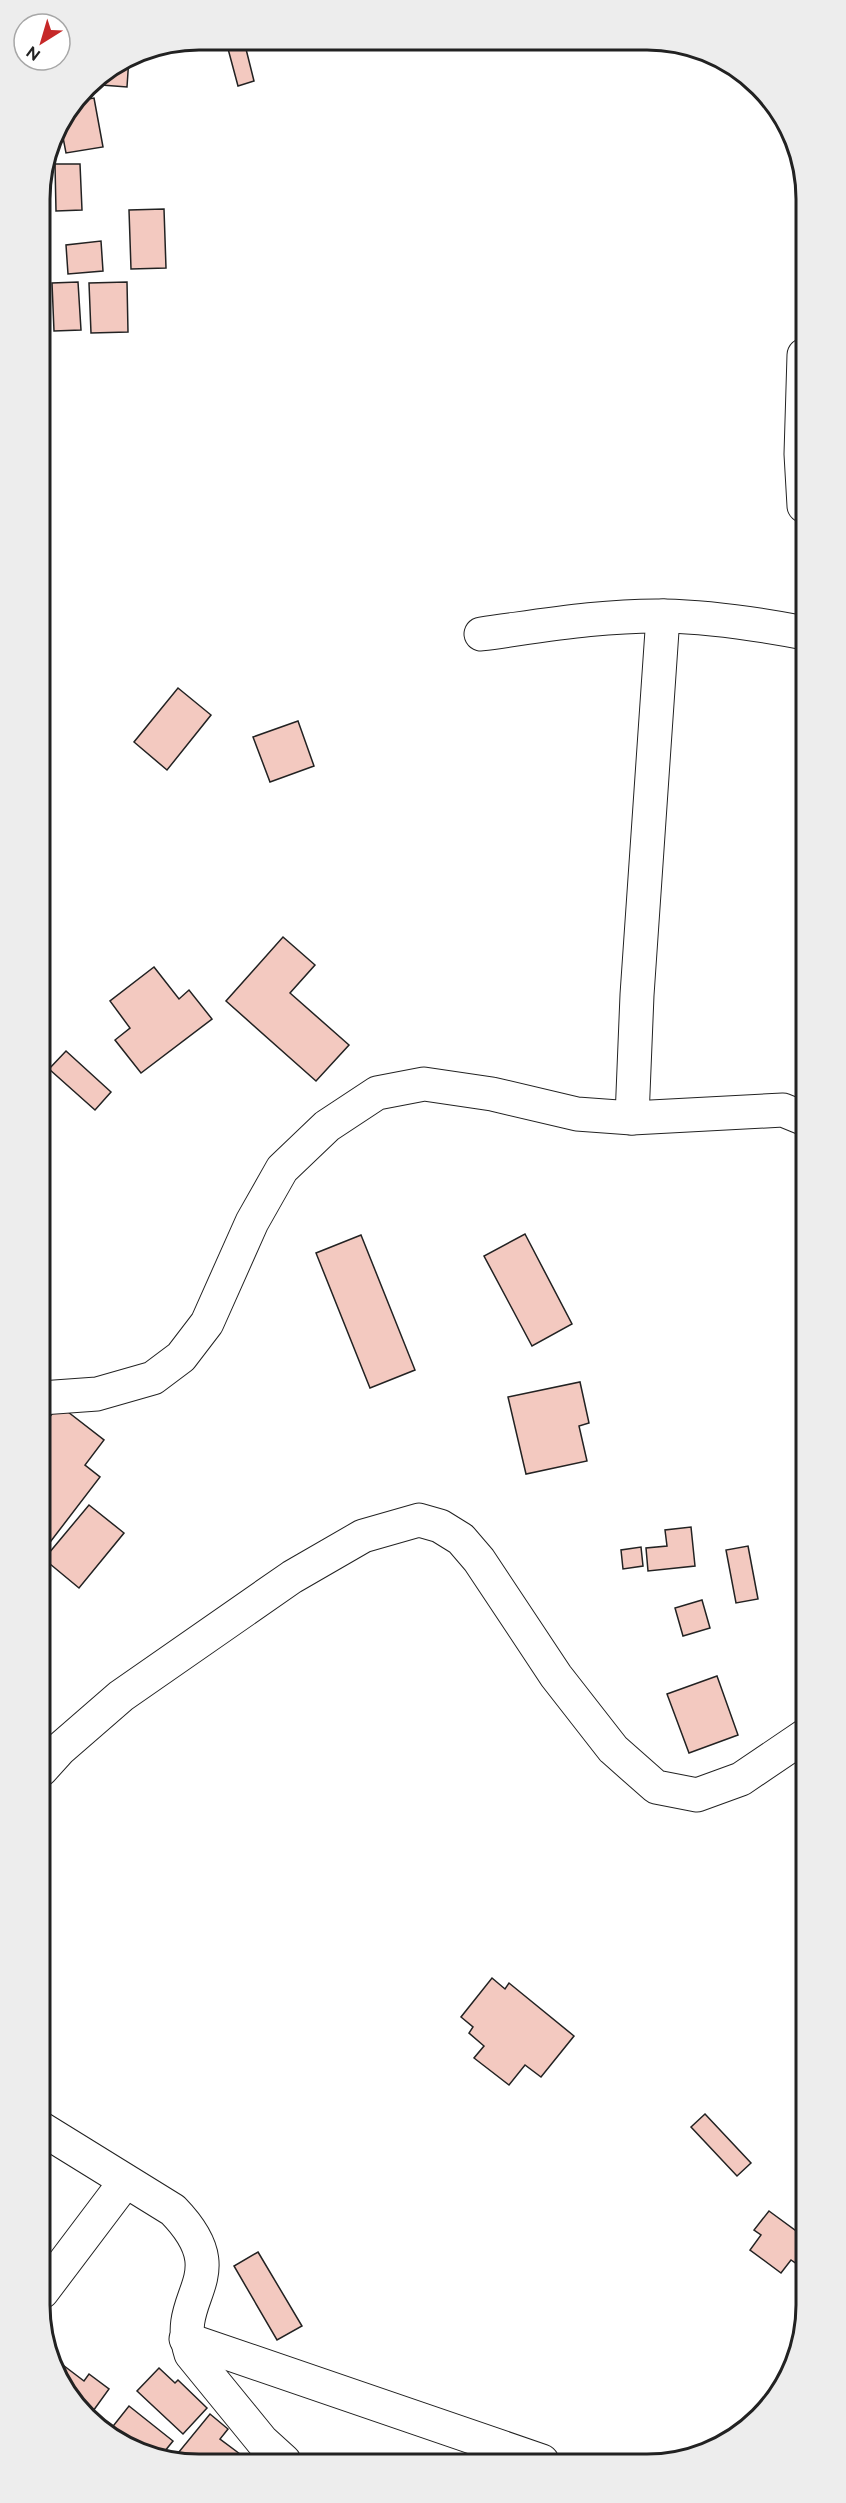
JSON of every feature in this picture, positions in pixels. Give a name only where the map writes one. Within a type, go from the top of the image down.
[{"type":"street","points":[[481,634],[574,621],[663,616],[754,623],[796,631]]},
{"type":"street","points":[[632,1118],[637,995],[648,868],[663,616]]},
{"type":"street","points":[[50,1397],[97,1394],[153,1378],[182,1357],[207,1323],[252,1222],[282,1169],[327,1126],[377,1094],[424,1084],[492,1094],[577,1114],[632,1118],[783,1110],[796,1115]]},
{"type":"street","points":[[50,1760],[121,1696],[292,1577],[363,1536],[419,1520],[440,1526],[461,1539],[479,1560],[556,1676],[613,1749],[656,1787],[697,1795],[741,1779],[796,1742]]},
{"type":"street","points":[[50,2134],[172,2211],[199,2242],[203,2258],[202,2275],[186,2338],[191,2354],[262,2441],[276,2454]]},
{"type":"street","points":[[50,2281],[125,2182]]},
{"type":"street","points":[[186,2338],[522,2454]]},
{"type":"building","points":[[228,50],[246,50],[254,81],[238,86]]},
{"type":"building","points":[[128,68],[127,87],[103,85]]},
{"type":"building","points":[[94,98],[103,147],[66,153],[63,138],[88,99]]},
{"type":"building","points":[[55,164],[80,164],[82,210],[56,211]]},
{"type":"building","points":[[164,209],[166,268],[131,269],[129,210]]},
{"type":"building","points":[[101,241],[103,271],[68,274],[66,245]]},
{"type":"building","points":[[78,282],[81,330],[54,331],[52,283]]},
{"type":"building","points":[[127,282],[128,332],[91,333],[89,283]]},
{"type":"building","points":[[178,688],[211,715],[167,770],[134,742]]},
{"type":"building","points":[[298,721],[314,766],[270,782],[253,737]]},
{"type":"building","points":[[283,937],[315,965],[290,993],[349,1045],[316,1081],[226,1001]]},
{"type":"building","points":[[154,967],[179,999],[189,990],[212,1019],[141,1073],[115,1040],[130,1028],[110,1001]]},
{"type":"building","points":[[66,1051],[111,1092],[95,1110],[50,1068]]},
{"type":"building","points":[[525,1234],[572,1324],[532,1346],[484,1256]]},
{"type":"building","points":[[361,1235],[415,1370],[370,1388],[316,1253]]},
{"type":"building","points":[[580,1382],[589,1423],[579,1426],[587,1461],[526,1474],[508,1397]]},
{"type":"building","points":[[59,1405],[104,1440],[85,1465],[100,1477],[50,1542],[50,1416]]},
{"type":"building","points":[[89,1505],[124,1533],[79,1588],[50,1564],[50,1552]]},
{"type":"building","points":[[691,1527],[695,1566],[648,1571],[646,1548],[667,1546],[665,1530]]},
{"type":"building","points":[[748,1546],[758,1599],[736,1603],[726,1550]]},
{"type":"building","points":[[641,1547],[643,1566],[623,1569],[621,1550]]},
{"type":"building","points":[[702,1600],[710,1628],[683,1636],[675,1608]]},
{"type":"building","points":[[717,1676],[738,1735],[689,1753],[667,1694]]},
{"type":"building","points":[[492,1978],[505,1989],[509,1983],[574,2036],[541,2077],[525,2065],[509,2085],[474,2058],[484,2046],[469,2033],[473,2027],[461,2017]]},
{"type":"building","points":[[705,2114],[751,2163],[737,2176],[691,2127]]},
{"type":"building","points":[[769,2211],[796,2231],[796,2263],[791,2260],[781,2273],[750,2250],[761,2235],[754,2230]]},
{"type":"building","points":[[258,2252],[302,2326],[277,2340],[234,2266]]},
{"type":"building","points":[[63,2365],[84,2381],[89,2374],[109,2389],[93,2410],[80,2395]]},
{"type":"building","points":[[159,2368],[175,2383],[178,2380],[207,2408],[183,2434],[137,2391]]},
{"type":"building","points":[[129,2406],[173,2441],[166,2450],[133,2438],[113,2426]]},
{"type":"building","points":[[210,2414],[228,2429],[220,2439],[240,2454],[199,2454],[179,2452]]}]
